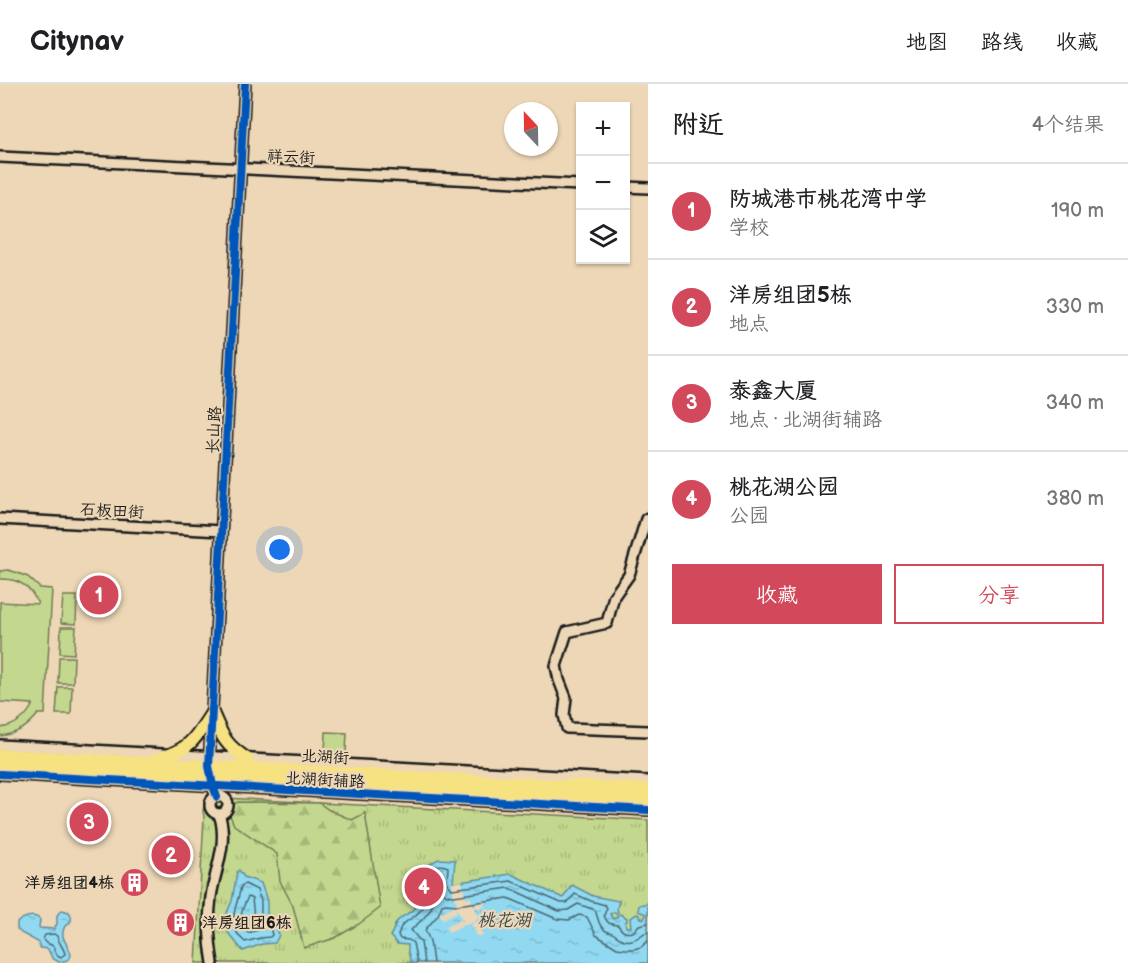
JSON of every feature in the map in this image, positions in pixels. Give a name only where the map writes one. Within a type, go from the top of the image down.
[{"type":"main road","points":[[146,763],[172,755],[187,746],[197,737],[212,712]]},
{"type":"main road","points":[[212,712],[222,736],[232,750],[247,759]]},
{"type":"main road","name":"北湖街","points":[[0,754],[648,801]]},
{"type":"main road","name":"北湖街","points":[[0,765],[210,771],[361,770],[611,783],[648,790]]},
{"type":"street","name":"长山路","points":[[210,771],[246,84]]},
{"type":"street","name":"祥云街","points":[[0,157],[576,185]]},
{"type":"street","points":[[630,187],[648,189]]},
{"type":"street","points":[[648,518],[630,575],[614,596],[607,623],[567,632],[556,666],[566,698],[564,715],[567,728],[648,731]]},
{"type":"street","name":"石板田街","points":[[0,519],[221,531]]},
{"type":"street","name":"北湖街辅路","points":[[0,745],[172,755],[210,771],[247,759],[361,770]]},
{"type":"street","points":[[210,771],[217,797],[212,800],[210,806],[212,811],[219,814],[223,825],[221,854],[211,896],[209,916],[213,963]]},
{"type":"street","name":"北湖街辅路","points":[[0,774],[210,771],[648,810]]},
{"type":"street","points":[[611,783],[648,781]]},
{"type":"green space","points":[[8,570],[28,577],[40,588],[52,589],[45,714],[38,714],[17,732],[0,736],[0,728],[20,720],[33,704],[0,702],[0,602],[38,604],[28,588],[13,580],[0,579],[0,571]]},
{"type":"green space","points":[[63,596],[77,596],[76,624],[61,623]]},
{"type":"green space","points":[[61,627],[76,627],[74,654],[60,653]]},
{"type":"green space","points":[[59,657],[74,657],[73,683],[58,683]]},
{"type":"green space","points":[[58,687],[72,687],[71,714],[56,714]]},
{"type":"green space","points":[[326,732],[347,733],[346,752],[325,751]]},
{"type":"green space","points":[[206,797],[648,820],[648,963],[196,963],[203,811]]},
{"type":"green space","points":[[238,802],[319,803],[352,820],[365,813],[380,908],[335,938],[304,948],[293,906],[280,881],[277,854],[234,825],[229,813],[232,805]]},
{"type":"water","name":"桃花湖","points":[[439,859],[455,860],[453,883],[511,874],[563,898],[572,885],[593,896],[619,901],[618,912],[610,914],[613,919],[620,914],[627,918],[626,927],[631,927],[630,918],[637,914],[644,919],[646,914],[638,911],[639,905],[648,903],[648,963],[411,963],[408,945],[397,944],[390,936],[398,920],[418,904],[421,898],[424,873],[432,863]]},
{"type":"water","points":[[239,870],[244,877],[261,883],[267,901],[267,913],[276,924],[279,935],[275,943],[262,944],[243,951],[229,934],[227,913]]},
{"type":"water","points":[[62,910],[69,912],[71,916],[63,933],[71,955],[70,958],[59,962],[52,958],[48,949],[40,948],[38,942],[21,933],[17,929],[17,923],[32,916],[40,920],[40,928],[54,929],[57,924],[57,915]]},
{"type":"pier","points":[[462,881],[467,899],[470,897],[474,906],[482,900],[486,903],[485,907],[482,905],[483,908],[480,906],[479,910],[477,907],[475,909],[480,918],[474,921],[478,922],[477,926],[480,926],[478,929],[481,928],[480,934],[484,934],[480,938],[474,934],[477,932],[472,929],[475,927],[471,927],[472,922],[465,925],[463,923],[463,927],[461,924],[460,928],[458,925],[458,929],[453,928],[453,931],[450,930],[449,933],[447,925],[449,928],[448,925],[450,924],[451,927],[451,923],[455,925],[455,921],[457,924],[456,921],[460,922],[459,919],[463,921],[457,909],[456,913],[454,911],[455,914],[451,912],[451,916],[446,915],[447,918],[443,916],[443,920],[439,913],[442,914],[443,911],[445,913],[448,908],[451,910],[450,907],[453,909],[454,905],[456,907],[452,883]]},
{"type":"cycle path","points":[[217,797],[209,766],[245,84]]},
{"type":"cycle path","points":[[0,774],[648,810]]},
{"type":"place","name":"防城港市桃花湾中学","points":[[99,595]]},
{"type":"place","name":"泰鑫大厦","points":[[89,822]]},
{"type":"place","name":"洋房组团5栋","points":[[171,855]]},
{"type":"place","name":"洋房组团4栋","points":[[135,882]]},
{"type":"place","name":"桃花湖公园","points":[[424,887]]},
{"type":"place","name":"洋房组团6栋","points":[[181,922]]}]
